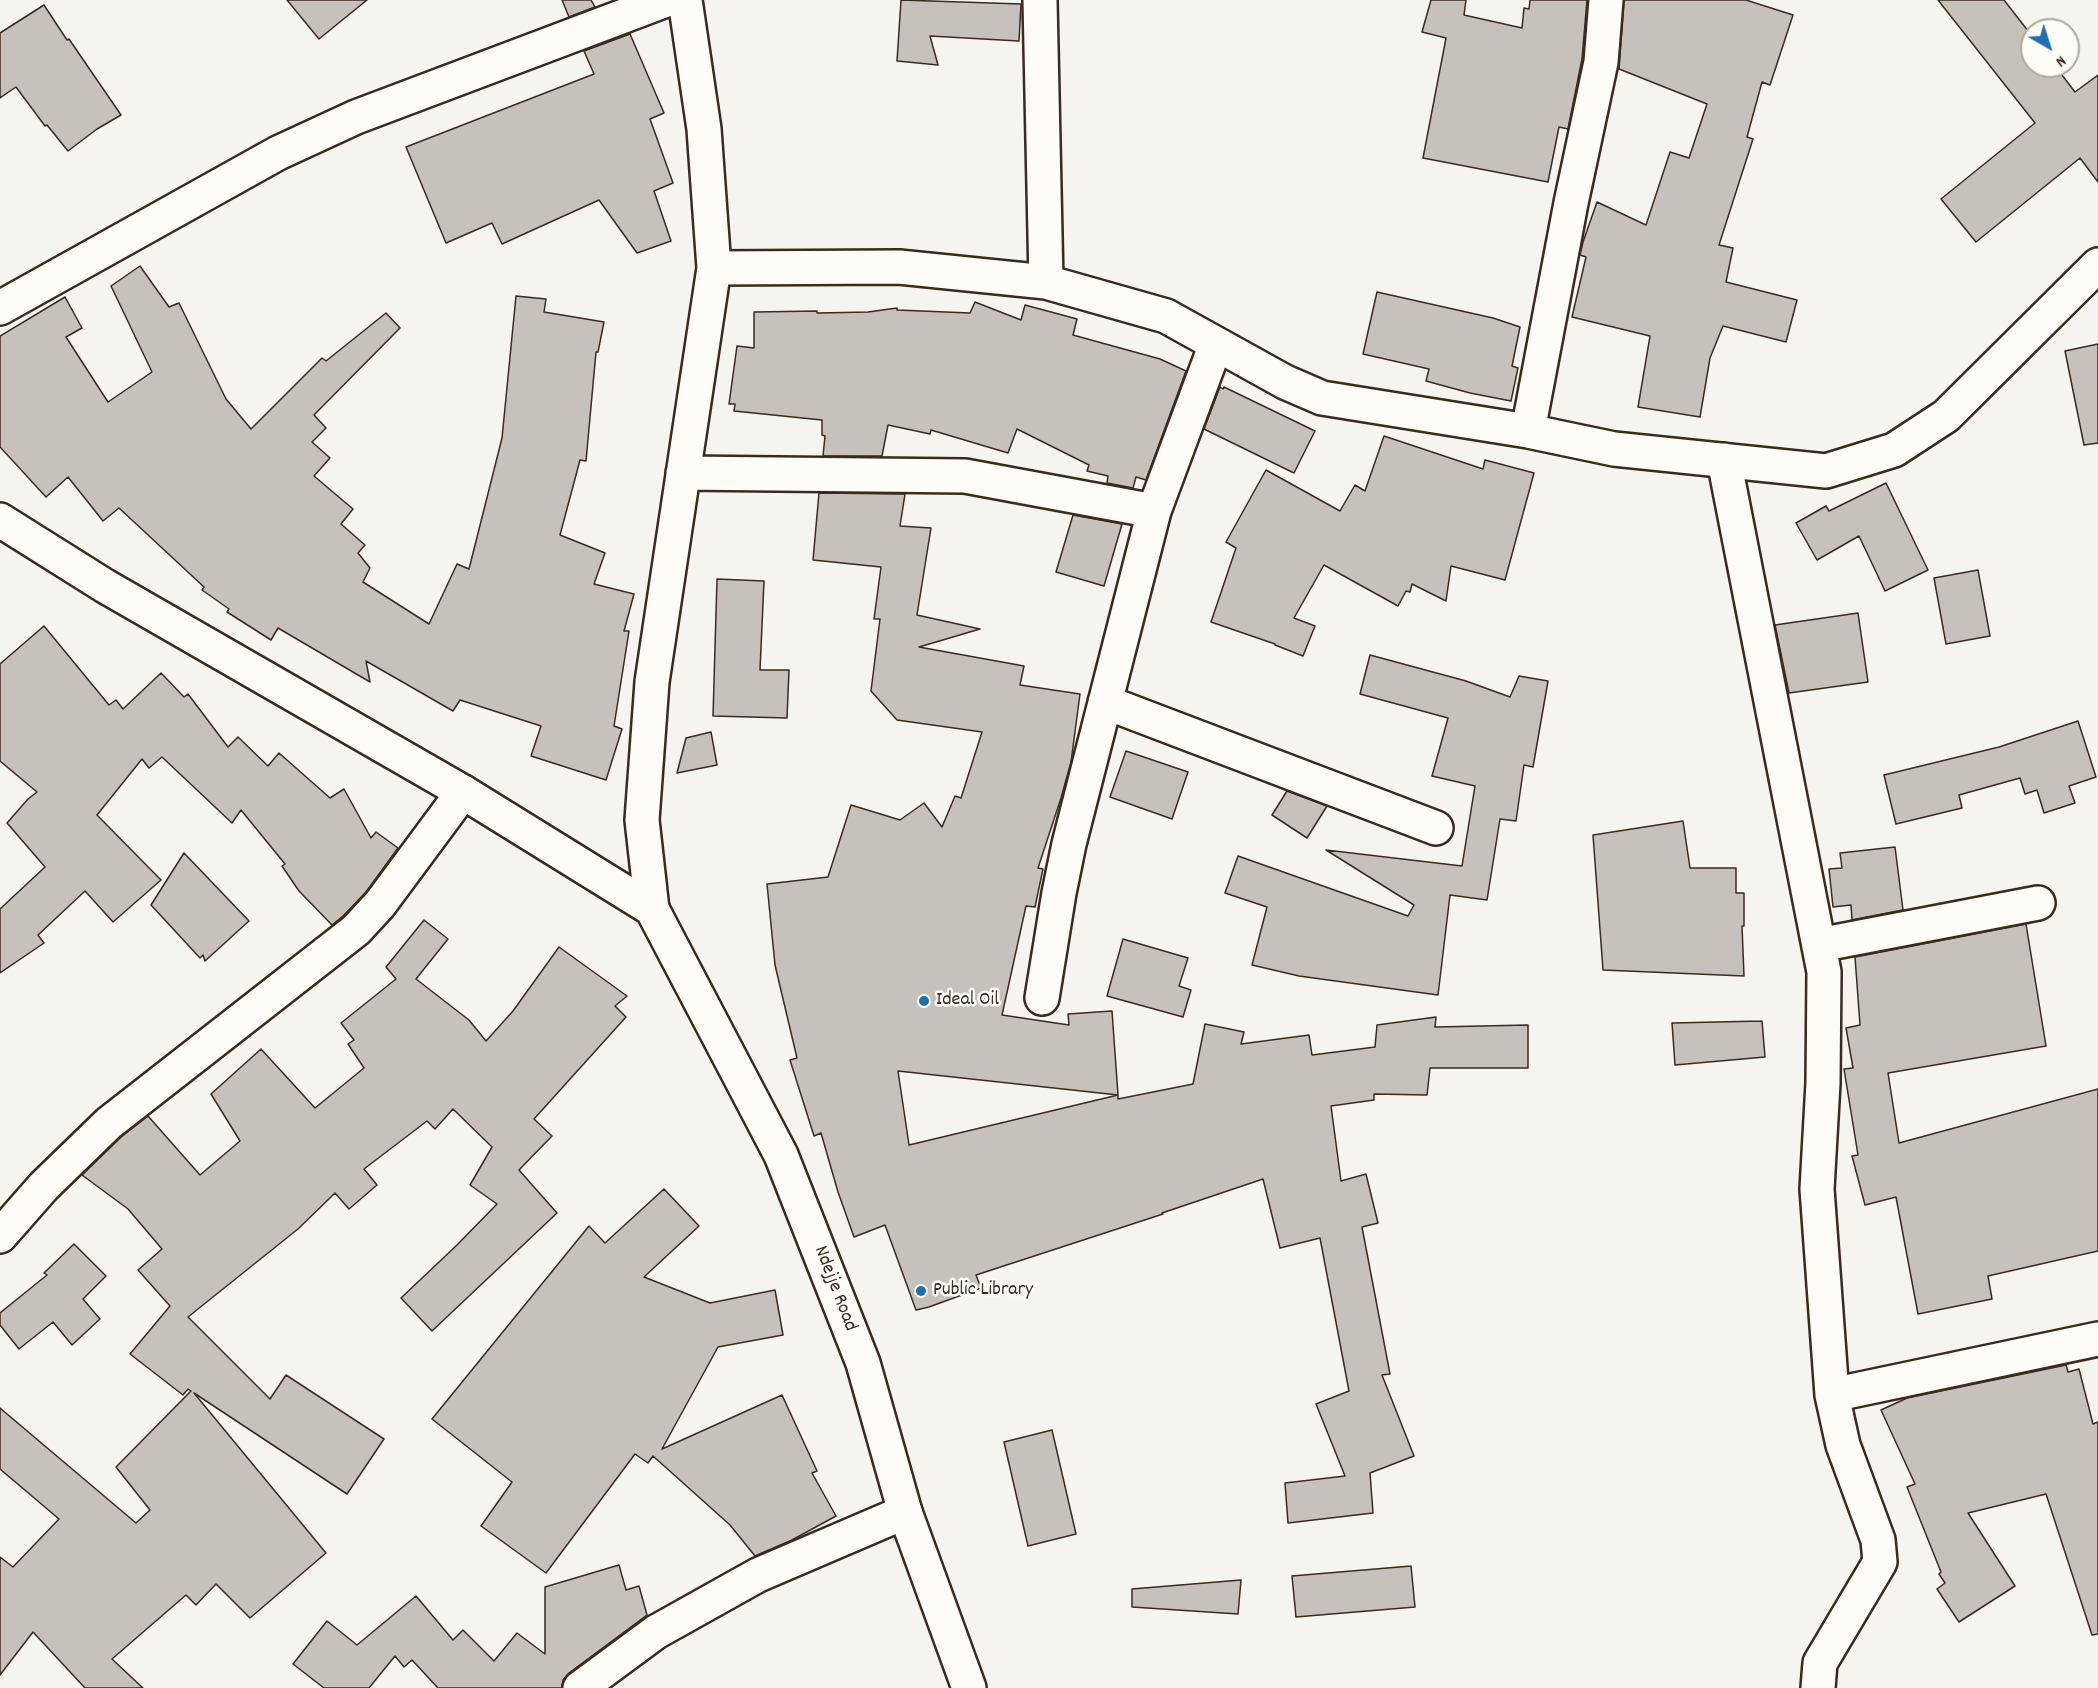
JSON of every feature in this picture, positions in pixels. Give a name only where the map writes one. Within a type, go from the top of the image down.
[{"type":"street","points":[[0,308],[279,153],[346,121],[666,0]]},
{"type":"street","points":[[652,909],[642,820],[652,682],[714,268],[704,129],[685,0]]},
{"type":"street","points":[[1040,0],[1046,282]]},
{"type":"street","points":[[1528,431],[1571,203],[1601,62],[1606,0]]},
{"type":"street","points":[[714,268],[899,267],[1046,282],[1166,316],[1285,382],[1322,398],[1528,431],[1614,449],[1826,471],[1894,450],[1946,416],[2098,266]]},
{"type":"street","points":[[1042,998],[1069,844],[1154,511],[1216,344]]},
{"type":"street","points":[[1724,460],[1824,972],[1823,1083],[1817,1189],[1832,1395],[1843,1445],[1878,1540],[1880,1562],[1820,1663],[1818,1688]]},
{"type":"street","points":[[683,473],[965,476],[1154,511]]},
{"type":"street","points":[[0,520],[105,586],[462,792],[652,909]]},
{"type":"street","points":[[1105,702],[1436,828]]},
{"type":"street","points":[[0,1236],[44,1186],[109,1123],[356,930],[380,904],[462,792]]},
{"type":"street","points":[[1819,945],[2037,903]]},
{"type":"street","name":"Ndejje Road","points":[[652,909],[782,1155],[863,1363],[905,1512],[969,1688]]},
{"type":"street","points":[[1832,1395],[2098,1339]]},
{"type":"street","points":[[580,1688],[656,1632],[758,1575],[905,1512]]},
{"type":"building","points":[[287,0],[367,0],[319,39]]},
{"type":"building","points":[[562,0],[591,0],[595,7],[569,17]]},
{"type":"building","points":[[901,0],[1021,4],[1019,41],[930,36],[938,65],[897,61]]},
{"type":"building","points":[[1431,0],[1466,0],[1464,15],[1522,28],[1524,8],[1529,9],[1530,0],[1587,0],[1582,59],[1568,129],[1559,127],[1548,182],[1423,158],[1446,38],[1422,32]]},
{"type":"building","points":[[1624,0],[1746,0],[1793,15],[1770,85],[1762,82],[1747,137],[1753,139],[1719,245],[1733,248],[1726,282],[1797,300],[1786,342],[1723,326],[1710,358],[1700,417],[1638,407],[1650,336],[1572,317],[1586,257],[1580,255],[1597,202],[1646,225],[1670,152],[1689,158],[1707,104],[1619,69]]},
{"type":"building","points":[[1938,0],[2004,0],[2020,21],[2020,78],[2064,78],[2075,92],[2098,75],[2098,182],[2080,158],[1976,242],[1941,199],[2035,123]]},
{"type":"building","points":[[44,5],[121,115],[97,129],[68,151],[47,125],[45,126],[16,87],[0,98],[0,33]]},
{"type":"building","points":[[630,34],[664,113],[650,119],[673,183],[654,191],[671,241],[637,253],[599,200],[502,244],[492,223],[446,243],[406,147],[594,74],[584,51]]},
{"type":"building","points":[[140,266],[169,307],[179,303],[226,399],[251,429],[322,358],[326,361],[386,313],[400,328],[314,415],[326,428],[312,442],[330,458],[314,476],[353,509],[341,524],[365,545],[358,553],[370,568],[363,582],[429,624],[457,564],[469,569],[502,438],[516,296],[546,299],[544,312],[604,322],[598,352],[596,352],[586,461],[580,460],[560,535],[605,553],[594,584],[634,594],[624,631],[629,631],[614,726],[622,729],[606,780],[531,756],[541,726],[460,700],[453,711],[366,661],[370,682],[278,628],[271,640],[227,612],[229,609],[202,590],[204,587],[119,508],[103,521],[68,477],[46,497],[0,447],[0,336],[65,297],[82,328],[66,337],[108,402],[152,372],[111,286]]},
{"type":"building","points":[[1377,292],[1493,318],[1520,327],[1512,366],[1518,368],[1511,401],[1426,381],[1429,369],[1363,354]]},
{"type":"building","points":[[975,302],[1021,320],[1025,305],[1077,319],[1073,335],[1160,359],[1186,371],[1146,480],[1136,477],[1133,488],[1107,483],[1108,476],[1087,471],[1089,465],[1017,429],[1008,453],[931,430],[930,434],[888,425],[882,456],[823,456],[825,436],[822,435],[822,420],[734,411],[735,404],[729,404],[737,346],[754,348],[754,312],[868,312],[897,308],[897,310],[970,313]]},
{"type":"building","points":[[2098,344],[2098,443],[2084,445],[2065,351]]},
{"type":"building","points":[[1220,387],[1315,431],[1294,473],[1204,429]]},
{"type":"building","points":[[1384,436],[1483,469],[1485,460],[1534,473],[1505,580],[1451,566],[1446,601],[1412,584],[1410,592],[1406,591],[1398,606],[1324,565],[1294,618],[1315,626],[1303,656],[1211,622],[1236,548],[1226,542],[1266,470],[1340,511],[1355,485],[1365,491]]},
{"type":"building","points":[[1886,483],[1928,570],[1885,591],[1859,536],[1817,560],[1796,523],[1826,506],[1829,511]]},
{"type":"building","points":[[819,493],[905,494],[900,526],[931,528],[917,615],[980,629],[919,647],[1024,666],[1020,685],[1080,694],[1071,762],[1038,868],[1043,869],[1035,907],[1026,906],[1002,1015],[1069,1025],[1068,1014],[1112,1011],[1118,1095],[1118,1099],[1193,1084],[1205,1024],[1244,1032],[1241,1044],[1309,1035],[1312,1055],[1375,1047],[1377,1025],[1436,1017],[1435,1027],[1528,1025],[1528,1068],[1430,1068],[1427,1095],[1374,1094],[1374,1100],[1331,1106],[1341,1181],[1366,1174],[1378,1223],[1362,1227],[1390,1374],[1382,1375],[1414,1456],[1370,1473],[1373,1513],[1288,1523],[1285,1483],[1345,1476],[1316,1404],[1349,1391],[1320,1238],[1280,1248],[1263,1179],[976,1275],[981,1288],[916,1310],[885,1225],[854,1237],[821,1133],[814,1136],[790,1060],[797,1058],[775,965],[767,884],[828,877],[851,805],[900,820],[924,803],[942,827],[955,796],[961,798],[982,732],[897,720],[871,691],[880,619],[874,619],[881,567],[813,560]],"holes":[[[898,1071],[1118,1095],[909,1145]]]},
{"type":"building","points":[[1073,515],[1122,524],[1104,586],[1056,572]]},
{"type":"building","points":[[1978,570],[1990,636],[1946,644],[1934,578]]},
{"type":"building","points":[[717,579],[764,581],[760,670],[789,670],[787,718],[713,716]]},
{"type":"building","points":[[1858,613],[1868,682],[1789,693],[1775,625]]},
{"type":"building","points":[[44,626],[109,705],[116,700],[123,709],[161,673],[184,697],[188,694],[228,747],[238,737],[268,766],[279,753],[330,798],[344,789],[371,838],[376,832],[398,848],[366,892],[332,925],[299,891],[282,866],[285,864],[241,810],[232,823],[162,757],[149,768],[142,759],[97,815],[161,880],[113,922],[85,891],[38,935],[44,943],[0,973],[0,909],[45,867],[7,823],[37,792],[0,761],[0,664]]},
{"type":"building","points":[[1370,655],[1466,681],[1510,697],[1519,676],[1548,681],[1533,767],[1524,765],[1516,821],[1500,819],[1487,900],[1450,895],[1438,995],[1299,976],[1252,965],[1267,907],[1225,893],[1238,856],[1408,916],[1414,905],[1326,850],[1462,866],[1475,786],[1432,776],[1448,718],[1360,694]]},
{"type":"building","points":[[2078,721],[2096,777],[2069,786],[2075,803],[2044,813],[2037,790],[2025,794],[2020,778],[1959,795],[1962,808],[1896,824],[1884,775],[1999,747]]},
{"type":"building","points":[[711,732],[717,765],[677,773],[686,738]]},
{"type":"building","points":[[1126,751],[1188,772],[1172,819],[1110,797]]},
{"type":"building","points":[[1287,791],[1327,806],[1307,838],[1272,815]]},
{"type":"building","points":[[1683,821],[1690,868],[1736,868],[1736,893],[1744,893],[1744,926],[1742,926],[1744,976],[1603,970],[1593,835]]},
{"type":"building","points":[[1895,847],[1903,910],[1852,920],[1851,905],[1833,907],[1829,869],[1842,868],[1840,853]]},
{"type":"building","points":[[184,853],[249,921],[205,961],[203,955],[200,958],[151,905]]},
{"type":"building","points":[[424,920],[448,939],[416,979],[469,1020],[486,1041],[513,1011],[559,947],[627,996],[615,1006],[626,1017],[534,1119],[552,1136],[519,1170],[557,1213],[432,1331],[401,1298],[497,1204],[470,1185],[492,1147],[453,1109],[435,1129],[427,1121],[364,1169],[377,1185],[349,1209],[335,1193],[298,1229],[188,1317],[270,1399],[286,1375],[384,1439],[347,1494],[194,1393],[326,1553],[250,1618],[216,1584],[196,1605],[186,1595],[112,1659],[143,1688],[85,1688],[33,1632],[0,1675],[0,1557],[13,1567],[59,1519],[0,1469],[0,1408],[136,1523],[150,1510],[116,1467],[191,1391],[188,1389],[183,1395],[130,1354],[170,1306],[138,1270],[162,1249],[128,1209],[82,1175],[121,1137],[148,1116],[200,1175],[240,1141],[211,1094],[261,1049],[315,1108],[364,1068],[348,1044],[354,1040],[341,1023],[396,979],[386,967]]},
{"type":"building","points":[[2026,924],[2046,1046],[1888,1073],[1899,1143],[2098,1089],[2098,1251],[1988,1276],[1992,1299],[1918,1314],[1896,1197],[1865,1205],[1852,1156],[1858,1155],[1844,1069],[1853,1068],[1846,1028],[1860,1025],[1855,957]]},
{"type":"building","points":[[1123,939],[1188,958],[1179,986],[1191,990],[1183,1017],[1107,996]]},
{"type":"building","points":[[1762,1021],[1765,1057],[1675,1065],[1672,1023]]},
{"type":"building","points":[[664,1189],[699,1226],[644,1277],[710,1303],[775,1290],[783,1335],[718,1347],[662,1449],[782,1395],[817,1471],[812,1473],[836,1516],[792,1540],[755,1556],[730,1525],[653,1456],[648,1463],[635,1454],[546,1573],[481,1526],[512,1482],[432,1419],[589,1226],[605,1243]]},
{"type":"building","points":[[74,1244],[106,1276],[83,1299],[100,1319],[72,1345],[53,1322],[19,1349],[0,1325],[0,1313],[47,1275],[44,1273]]},
{"type":"building","points":[[2066,1365],[2068,1372],[2079,1369],[2093,1424],[2098,1422],[2098,1634],[2092,1635],[2046,1494],[1968,1513],[2015,1586],[1959,1622],[1937,1589],[1945,1583],[1939,1574],[1941,1572],[1907,1487],[1915,1484],[1881,1410],[1907,1398]]},
{"type":"building","points":[[1052,1430],[1076,1534],[1028,1546],[1004,1442]]},
{"type":"building","points":[[619,1565],[626,1590],[639,1586],[647,1615],[569,1673],[563,1680],[562,1688],[438,1688],[412,1660],[404,1667],[395,1656],[369,1688],[324,1688],[293,1664],[327,1621],[357,1645],[416,1596],[453,1640],[463,1630],[494,1661],[517,1633],[545,1654],[545,1587]]},
{"type":"building","points":[[1411,1566],[1415,1607],[1296,1617],[1292,1576]]},
{"type":"building","points":[[1241,1580],[1238,1614],[1132,1607],[1132,1589]]},
{"type":"place","name":"Ideal Oil","points":[[924,1001]]},
{"type":"place","name":"Public Library","points":[[921,1291]]}]
